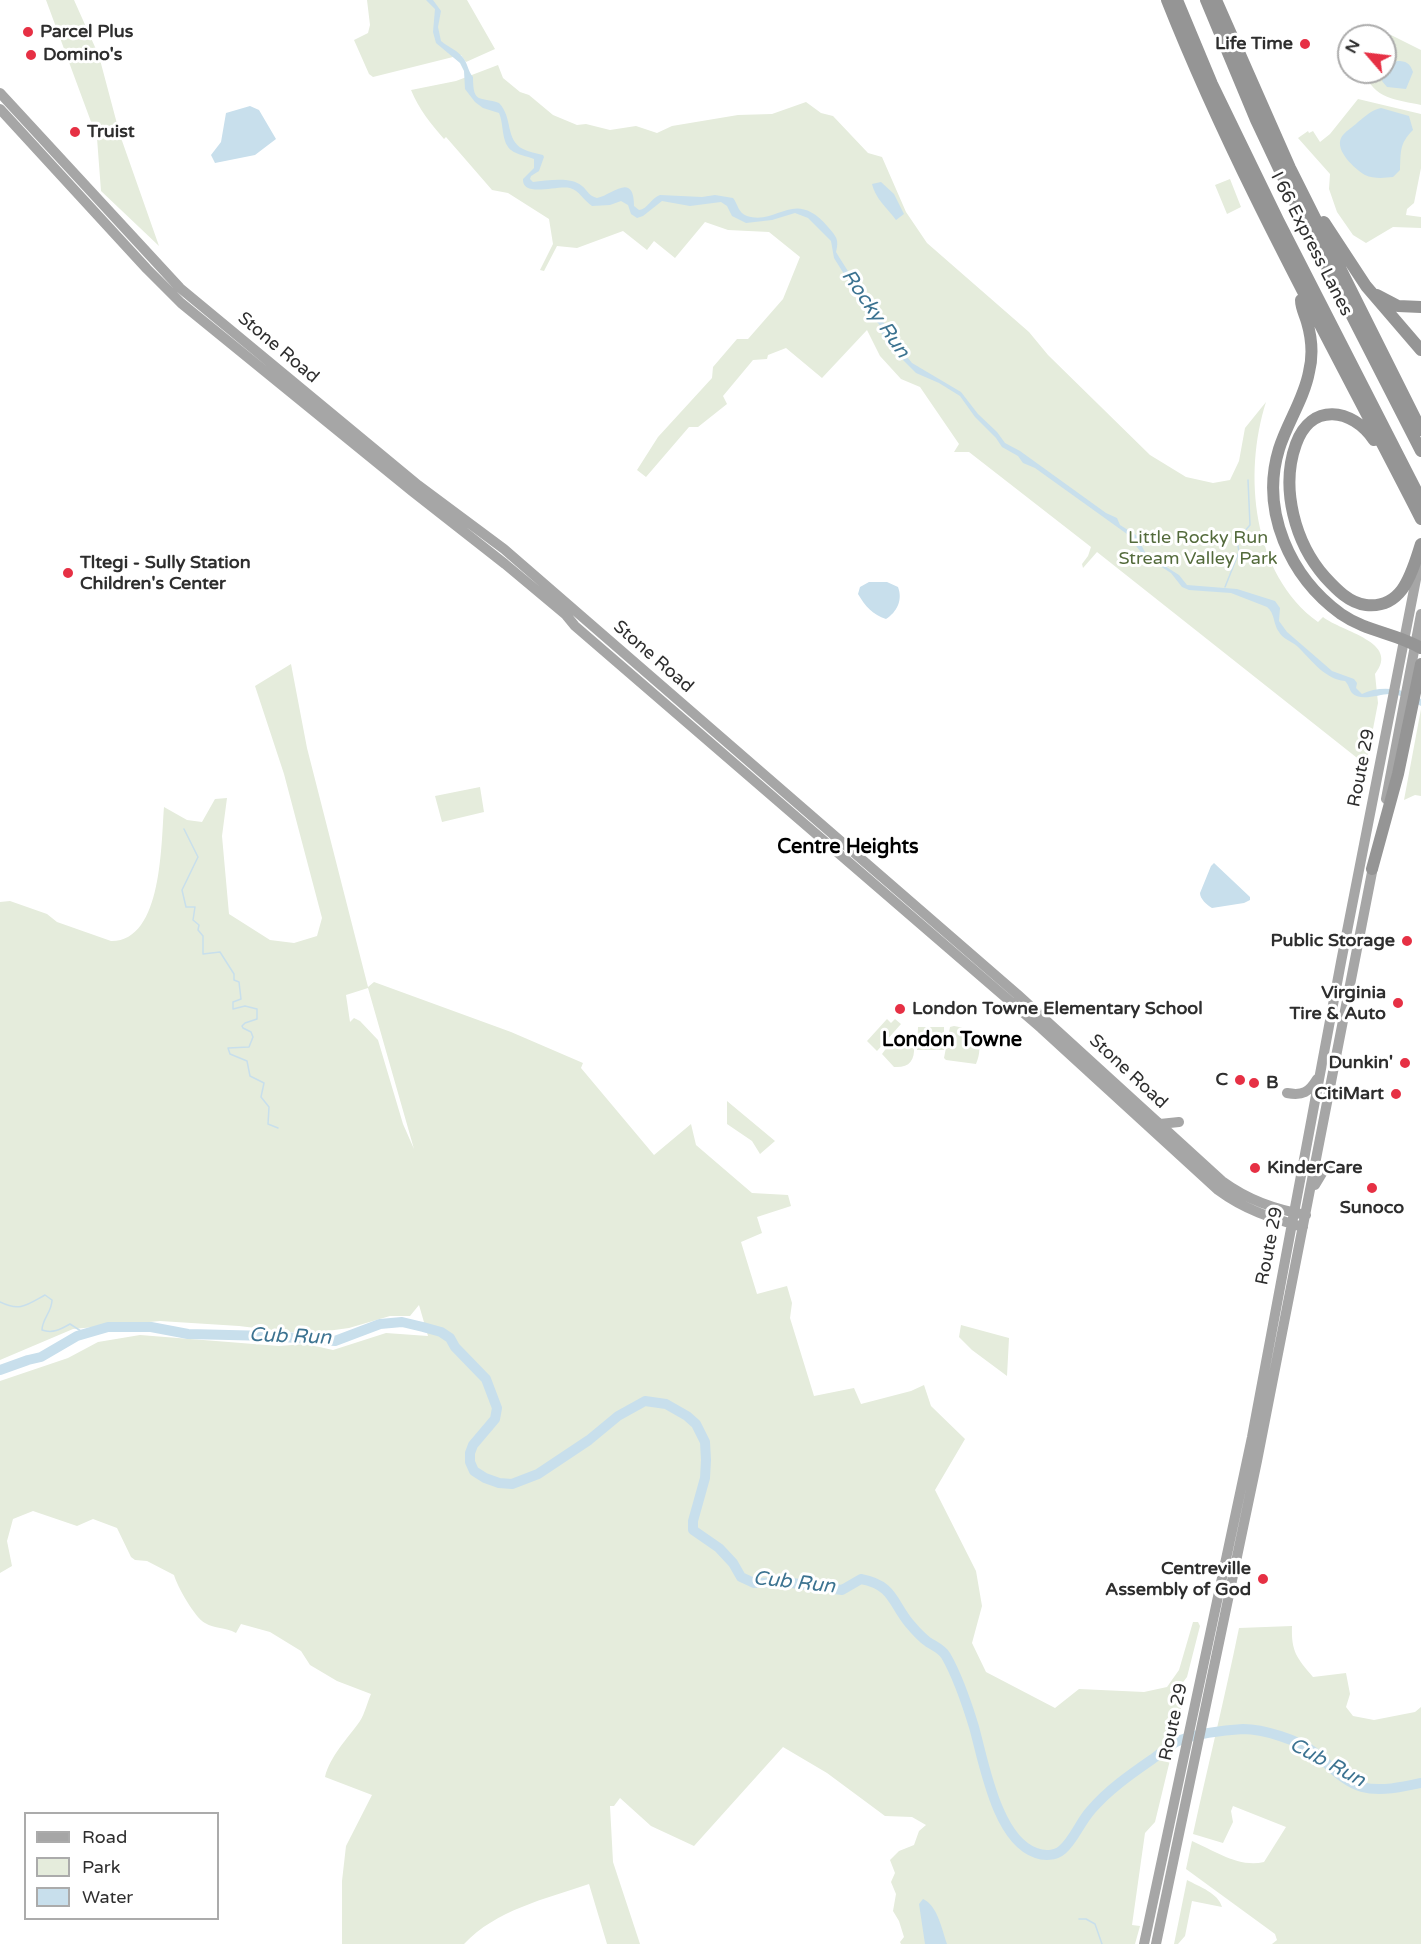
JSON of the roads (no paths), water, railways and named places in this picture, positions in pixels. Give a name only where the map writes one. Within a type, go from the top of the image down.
[{"type":"highway","points":[[1167,0],[1209,99],[1301,290],[1401,481]]},
{"type":"highway","name":"I 66 Express Lanes","points":[[1177,0],[1212,84],[1417,498]]},
{"type":"highway","name":"I 66 Express Lanes","points":[[1206,0],[1229,60],[1296,205],[1421,451]]},
{"type":"highway","points":[[1216,0],[1290,168],[1421,430]]},
{"type":"highway","points":[[1290,168],[1366,286],[1421,350]]},
{"type":"highway","points":[[1366,286],[1391,304],[1406,308],[1421,307]]},
{"type":"highway","points":[[1301,290],[1301,305],[1310,331],[1311,363],[1303,393],[1279,448],[1275,464],[1273,489],[1277,523],[1296,565],[1329,604],[1346,617],[1364,626],[1413,645]]},
{"type":"highway","points":[[1421,519],[1417,498],[1401,481],[1370,435],[1355,420],[1339,414],[1329,414],[1318,417],[1303,431],[1294,451],[1291,494],[1299,533],[1310,557],[1331,584],[1353,601],[1367,605],[1388,602],[1400,593],[1410,578],[1421,543]]},
{"type":"highway","points":[[1372,869],[1398,774],[1412,684],[1421,664]]},
{"type":"main road","name":"Stone Road","points":[[0,93],[190,297],[418,485],[504,549],[1025,1001],[1222,1181],[1240,1194],[1273,1208],[1303,1227]]},
{"type":"main road","name":"Stone Road","points":[[0,109],[181,303],[412,491],[506,564],[1041,1028],[1218,1190],[1262,1216],[1292,1218],[1306,1215]]},
{"type":"main road","name":"Route 29","points":[[1412,684],[1421,552]]},
{"type":"main road","name":"Route 29","points":[[1144,1944],[1252,1437],[1396,681],[1413,645],[1421,614]]},
{"type":"main road","name":"Route 29","points":[[1156,1944],[1256,1469],[1372,869]]},
{"type":"main road","points":[[1287,1093],[1298,1095],[1305,1093],[1319,1076]]},
{"type":"main road","points":[[1160,1124],[1179,1122]]},
{"type":"main road","points":[[1310,1193],[1324,1170],[1334,1165],[1325,1159],[1320,1142]]},
{"type":"water","name":"Rocky Run","points":[[426,0],[433,0],[441,11],[438,27],[441,41],[464,59],[473,77],[476,96],[499,103],[517,145],[543,155],[539,171],[531,176],[530,179],[533,182],[571,181],[582,186],[590,195],[597,198],[626,187],[633,195],[634,206],[639,210],[645,208],[660,195],[702,197],[715,195],[733,198],[740,211],[747,216],[758,218],[796,209],[816,215],[835,236],[836,252],[839,257],[874,312],[885,324],[889,335],[912,363],[961,392],[1005,443],[1020,451],[1106,513],[1117,518],[1120,525],[1136,535],[1146,554],[1179,575],[1187,585],[1237,589],[1275,601],[1280,608],[1279,621],[1287,632],[1332,671],[1354,679],[1357,683],[1356,688],[1362,694],[1376,689],[1400,690],[1421,699],[1421,706],[1394,694],[1356,696],[1345,681],[1331,677],[1324,672],[1283,636],[1277,629],[1267,607],[1231,593],[1189,590],[1182,587],[1171,573],[1143,555],[1127,534],[1002,447],[960,396],[916,373],[893,350],[883,338],[879,324],[869,314],[834,258],[831,241],[808,218],[795,213],[772,220],[746,223],[732,216],[727,206],[721,202],[690,206],[662,201],[637,218],[631,214],[628,205],[621,201],[610,205],[592,206],[570,188],[541,190],[528,188],[524,185],[523,179],[534,168],[534,159],[508,147],[499,113],[483,108],[465,89],[464,71],[460,63],[436,43],[433,32],[435,9]]},
{"type":"water","points":[[1397,61],[1407,63],[1413,72],[1406,89],[1387,87],[1384,84],[1397,84]]},
{"type":"water","points":[[250,106],[259,110],[276,139],[255,155],[215,163],[211,155],[221,142],[226,113]]},
{"type":"water","points":[[1381,108],[1409,116],[1413,130],[1403,144],[1400,170],[1393,177],[1375,178],[1365,175],[1351,164],[1343,154],[1340,143],[1344,134],[1369,113]]},
{"type":"water","points":[[881,182],[894,194],[904,214],[896,220],[879,198],[872,184]]},
{"type":"water","points":[[869,582],[887,582],[898,587],[900,596],[898,605],[886,619],[870,610],[858,594],[860,587]]},
{"type":"water","points":[[1214,863],[1250,897],[1250,900],[1212,908],[1204,902],[1200,893]]},
{"type":"water","points":[[923,1899],[936,1913],[947,1944],[925,1944],[919,1904]]},
{"type":"waterway","points":[[1225,587],[1239,552],[1237,540],[1250,525],[1248,480]]},
{"type":"waterway","points":[[184,829],[198,857],[182,890],[186,907],[195,907],[193,920],[199,925],[198,930],[203,936],[203,954],[220,952],[234,974],[234,980],[239,982],[241,999],[233,1002],[233,1009],[245,1006],[257,1009],[257,1019],[242,1026],[251,1032],[253,1037],[249,1047],[228,1048],[230,1054],[247,1061],[250,1076],[264,1083],[261,1097],[269,1107],[268,1124],[278,1128]]},
{"type":"waterway","points":[[0,1302],[18,1307],[45,1295],[52,1300],[42,1330],[53,1331],[70,1324],[84,1333]]},
{"type":"waterway","name":"Cub Run","points":[[0,1370],[41,1357],[77,1336],[108,1327],[151,1327],[188,1334],[270,1336],[335,1341],[380,1324],[402,1322],[441,1332],[450,1338],[455,1347],[486,1379],[497,1408],[495,1419],[473,1445],[470,1462],[474,1471],[485,1478],[499,1483],[512,1484],[538,1474],[589,1440],[618,1416],[645,1401],[666,1404],[696,1424],[705,1442],[705,1478],[693,1521],[693,1530],[719,1548],[733,1563],[741,1577],[754,1583],[785,1582],[842,1590],[861,1579],[880,1585],[886,1590],[915,1630],[946,1656],[965,1700],[994,1799],[1002,1817],[1011,1833],[1023,1845],[1039,1854],[1053,1854],[1062,1850],[1087,1815],[1105,1795],[1170,1745],[1183,1739],[1208,1733],[1243,1729],[1280,1736],[1308,1748],[1342,1777],[1362,1787],[1384,1789],[1421,1783]]},
{"type":"waterway","points":[[1079,1919],[1086,1919],[1095,1924],[1102,1944]]},
{"type":"place","name":"Parcel Plus","points":[[28,32]]},
{"type":"place","name":"Life Time","points":[[1305,44]]},
{"type":"place","name":"Domino's","points":[[31,55]]},
{"type":"place","name":"Truist","points":[[75,132]]},
{"type":"place","name":"Tltegi - Sully Station Children's Center","points":[[68,573]]},
{"type":"place","name":"Public Storage","points":[[1407,941]]},
{"type":"place","name":"Virginia Tire & Auto","points":[[1398,1003]]},
{"type":"place","name":"London Towne Elementary School","points":[[900,1009]]},
{"type":"place","name":"Dunkin'","points":[[1405,1063]]},
{"type":"place","name":"C","points":[[1240,1080]]},
{"type":"place","name":"B","points":[[1254,1083]]},
{"type":"place","name":"CitiMart","points":[[1396,1094]]},
{"type":"place","name":"KinderCare","points":[[1255,1168]]},
{"type":"place","name":"Sunoco","points":[[1372,1188]]},
{"type":"place","name":"Centreville Assembly of God","points":[[1263,1579]]},
{"type":"district","name":"Centre Heights","points":[[848,848]]},
{"type":"district","name":"London Towne","points":[[952,1041]]},
{"type":"park label","name":"Little Rocky Run Stream Valley Park","points":[[1198,548]]}]
